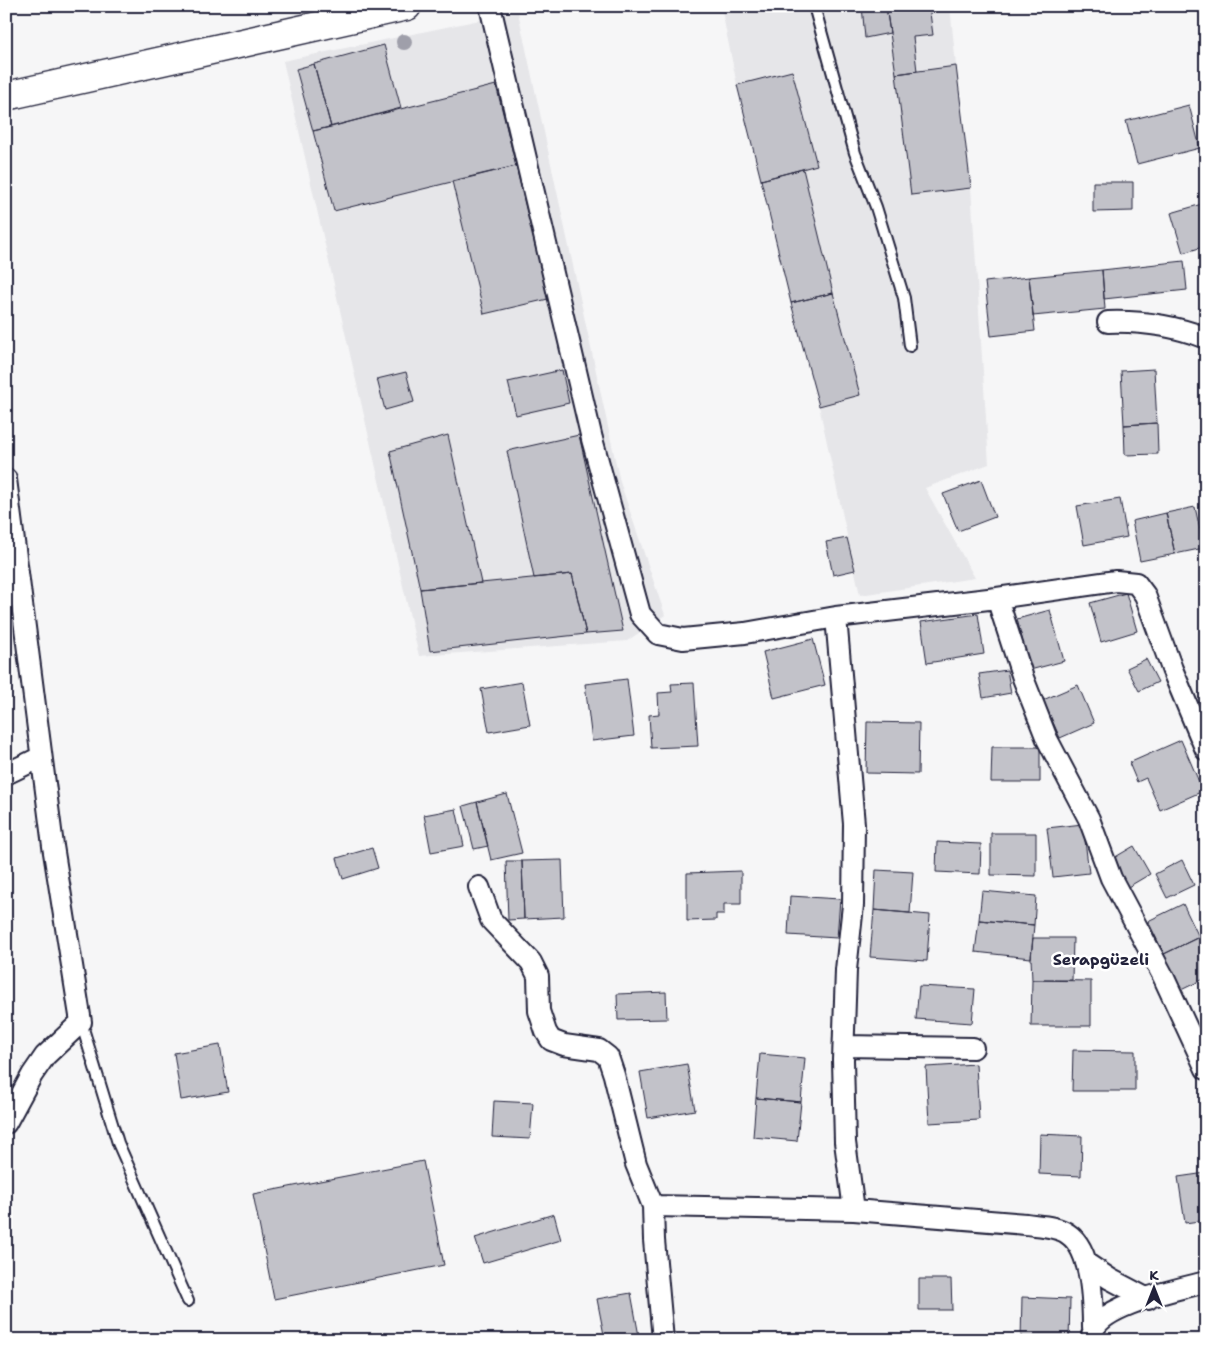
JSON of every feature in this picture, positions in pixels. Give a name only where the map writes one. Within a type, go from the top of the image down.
[{"type":"street","points":[[6,96],[407,6]]},
{"type":"street","points":[[490,6],[592,440],[640,614],[658,634],[683,639],[745,633],[836,617],[998,598],[1116,581],[1136,583],[1145,594],[1172,669],[1205,745]]},
{"type":"street","points":[[1108,322],[1131,321],[1157,325],[1206,338]]},
{"type":"street","points":[[6,479],[53,846],[81,1022],[45,1056],[32,1075],[6,1123]]},
{"type":"street","points":[[998,598],[1023,678],[1046,739],[1090,819],[1111,878],[1163,976],[1206,1069]]},
{"type":"street","points":[[836,617],[854,824],[853,905],[846,970],[844,1046],[845,1142],[854,1210]]},
{"type":"street","points":[[6,774],[41,757]]},
{"type":"street","points":[[479,887],[491,920],[531,962],[538,976],[539,1011],[546,1032],[551,1040],[564,1046],[599,1050],[608,1057],[636,1164],[652,1206],[662,1340]]},
{"type":"street","points":[[844,1046],[973,1048]]},
{"type":"street","points":[[652,1206],[854,1210],[1049,1227],[1067,1233],[1081,1247],[1086,1263],[1093,1308],[1092,1334]]},
{"type":"street","points":[[1086,1263],[1110,1279],[1148,1299]]},
{"type":"street","points":[[1092,1334],[1109,1314],[1126,1305],[1206,1282]]},
{"type":"lane","points":[[814,6],[855,154],[879,217],[904,298],[910,346]]},
{"type":"lane","points":[[81,1022],[118,1143],[188,1301]]},
{"type":"shaded area","points":[[721,6],[950,6],[971,188],[989,464],[925,488],[975,578],[860,595],[819,406],[737,85]]},
{"type":"shaded area","points":[[518,12],[620,482],[665,615],[627,641],[419,656],[283,61]]},
{"type":"building","points":[[862,6],[886,6],[890,33],[865,38]]},
{"type":"building","points":[[886,6],[929,6],[933,35],[913,37],[917,71],[896,74]]},
{"type":"building","points":[[384,45],[401,108],[331,127],[314,64]]},
{"type":"building","points":[[314,64],[331,127],[313,131],[296,69]]},
{"type":"building","points":[[956,66],[971,188],[911,195],[896,74]]},
{"type":"building","points":[[792,71],[817,165],[761,180],[737,85]]},
{"type":"building","points":[[496,85],[516,166],[334,211],[313,131]]},
{"type":"building","points":[[1189,105],[1200,148],[1137,164],[1126,121]]},
{"type":"building","points":[[516,166],[548,299],[484,314],[452,181]]},
{"type":"building","points":[[803,169],[833,293],[791,303],[761,180]]},
{"type":"building","points":[[1093,182],[1133,182],[1133,211],[1093,212]]},
{"type":"building","points":[[1202,204],[1206,218],[1206,246],[1183,253],[1171,213]]},
{"type":"building","points":[[1184,261],[1187,290],[1104,299],[1102,270]]},
{"type":"building","points":[[1102,270],[1105,309],[1033,316],[1029,277]]},
{"type":"building","points":[[1029,277],[1035,331],[991,336],[985,282]]},
{"type":"building","points":[[833,293],[860,395],[819,406],[791,303]]},
{"type":"building","points":[[1154,369],[1157,423],[1124,425],[1121,371]]},
{"type":"building","points":[[562,370],[569,403],[516,415],[508,382]]},
{"type":"building","points":[[406,372],[414,402],[385,410],[377,379]]},
{"type":"building","points":[[1157,423],[1158,454],[1125,455],[1124,425]]},
{"type":"building","points":[[448,435],[481,583],[420,589],[390,451]]},
{"type":"building","points":[[579,435],[623,631],[586,634],[572,574],[534,578],[507,451]]},
{"type":"building","points":[[981,480],[995,517],[958,531],[943,494]]},
{"type":"building","points":[[1120,499],[1127,537],[1084,545],[1077,506]]},
{"type":"building","points":[[1195,507],[1204,548],[1175,554],[1166,513]]},
{"type":"building","points":[[1166,513],[1175,554],[1140,561],[1132,521]]},
{"type":"building","points":[[847,538],[855,570],[833,575],[826,542]]},
{"type":"building","points":[[572,574],[586,634],[430,651],[420,589]]},
{"type":"building","points":[[1126,593],[1137,631],[1101,642],[1090,603]]},
{"type":"building","points":[[1050,610],[1064,661],[1030,670],[1017,619]]},
{"type":"building","points":[[978,614],[984,654],[927,663],[921,622]]},
{"type":"building","points":[[813,639],[825,685],[774,698],[763,652]]},
{"type":"building","points":[[1146,659],[1158,682],[1139,691],[1127,668]]},
{"type":"building","points":[[1007,670],[1011,693],[983,698],[979,674]]},
{"type":"building","points":[[627,679],[634,736],[592,741],[585,684]]},
{"type":"building","points":[[522,682],[530,725],[489,732],[481,689]]},
{"type":"building","points":[[694,683],[698,746],[651,748],[649,715],[659,714],[658,693],[672,692],[671,684]]},
{"type":"building","points":[[1078,685],[1094,723],[1060,738],[1043,700]]},
{"type":"building","points":[[867,722],[919,723],[918,774],[866,773]]},
{"type":"building","points":[[1181,740],[1203,791],[1160,810],[1146,778],[1137,782],[1129,763]]},
{"type":"building","points":[[992,747],[1040,747],[1040,782],[991,782]]},
{"type":"building","points":[[507,794],[522,853],[491,860],[477,802]]},
{"type":"building","points":[[477,802],[488,846],[474,849],[463,806]]},
{"type":"building","points":[[456,809],[464,846],[431,852],[424,815]]},
{"type":"building","points":[[1083,824],[1089,873],[1053,877],[1047,828]]},
{"type":"building","points":[[991,833],[1036,833],[1036,876],[991,875]]},
{"type":"building","points":[[937,842],[981,844],[980,874],[936,872]]},
{"type":"building","points":[[1134,846],[1150,874],[1128,887],[1112,859]]},
{"type":"building","points":[[372,848],[378,868],[343,879],[337,858]]},
{"type":"building","points":[[562,860],[564,917],[524,919],[522,861]]},
{"type":"building","points":[[1182,860],[1194,885],[1167,898],[1155,874]]},
{"type":"building","points":[[506,861],[522,861],[524,919],[508,920]]},
{"type":"building","points":[[876,870],[913,872],[910,913],[874,910]]},
{"type":"building","points":[[741,871],[741,904],[724,904],[724,914],[716,914],[716,920],[687,921],[687,873]]},
{"type":"building","points":[[982,891],[1036,896],[1034,925],[979,920]]},
{"type":"building","points":[[790,896],[840,899],[837,938],[788,935]]},
{"type":"building","points":[[1183,904],[1199,937],[1164,954],[1148,921]]},
{"type":"building","points":[[874,910],[930,915],[927,961],[870,957]]},
{"type":"building","points":[[979,920],[1034,925],[1031,958],[975,952]]},
{"type":"building","points":[[1199,937],[1206,952],[1206,978],[1181,990],[1164,954]]},
{"type":"building","points":[[1033,938],[1073,938],[1072,980],[1032,980],[1031,958]]},
{"type":"building","points":[[1032,980],[1091,981],[1091,1026],[1031,1026]]},
{"type":"building","points":[[919,986],[975,989],[972,1023],[916,1019]]},
{"type":"building","points":[[666,992],[667,1019],[618,1020],[617,994]]},
{"type":"building","points":[[220,1045],[228,1092],[181,1100],[174,1053]]},
{"type":"building","points":[[1073,1050],[1135,1051],[1135,1091],[1072,1091]]},
{"type":"building","points":[[760,1054],[805,1058],[801,1102],[756,1098]]},
{"type":"building","points":[[687,1064],[695,1110],[648,1118],[640,1072]]},
{"type":"building","points":[[976,1064],[979,1120],[929,1123],[926,1067]]},
{"type":"building","points":[[756,1098],[801,1102],[797,1141],[753,1137]]},
{"type":"building","points":[[494,1101],[533,1103],[530,1139],[492,1137]]},
{"type":"building","points":[[1040,1134],[1082,1136],[1081,1176],[1039,1174]]},
{"type":"building","points":[[423,1161],[444,1265],[274,1299],[253,1194]]},
{"type":"building","points":[[1206,1173],[1206,1220],[1185,1223],[1178,1177]]},
{"type":"building","points":[[554,1214],[561,1240],[483,1263],[475,1238]]},
{"type":"building","points":[[919,1279],[951,1279],[952,1310],[919,1310]]},
{"type":"building","points":[[631,1293],[639,1336],[619,1340],[605,1340],[597,1299]]},
{"type":"building","points":[[1022,1297],[1070,1299],[1069,1340],[1021,1339]]},
{"type":"district","name":"Serapgüzeli","points":[[1101,959]]}]
